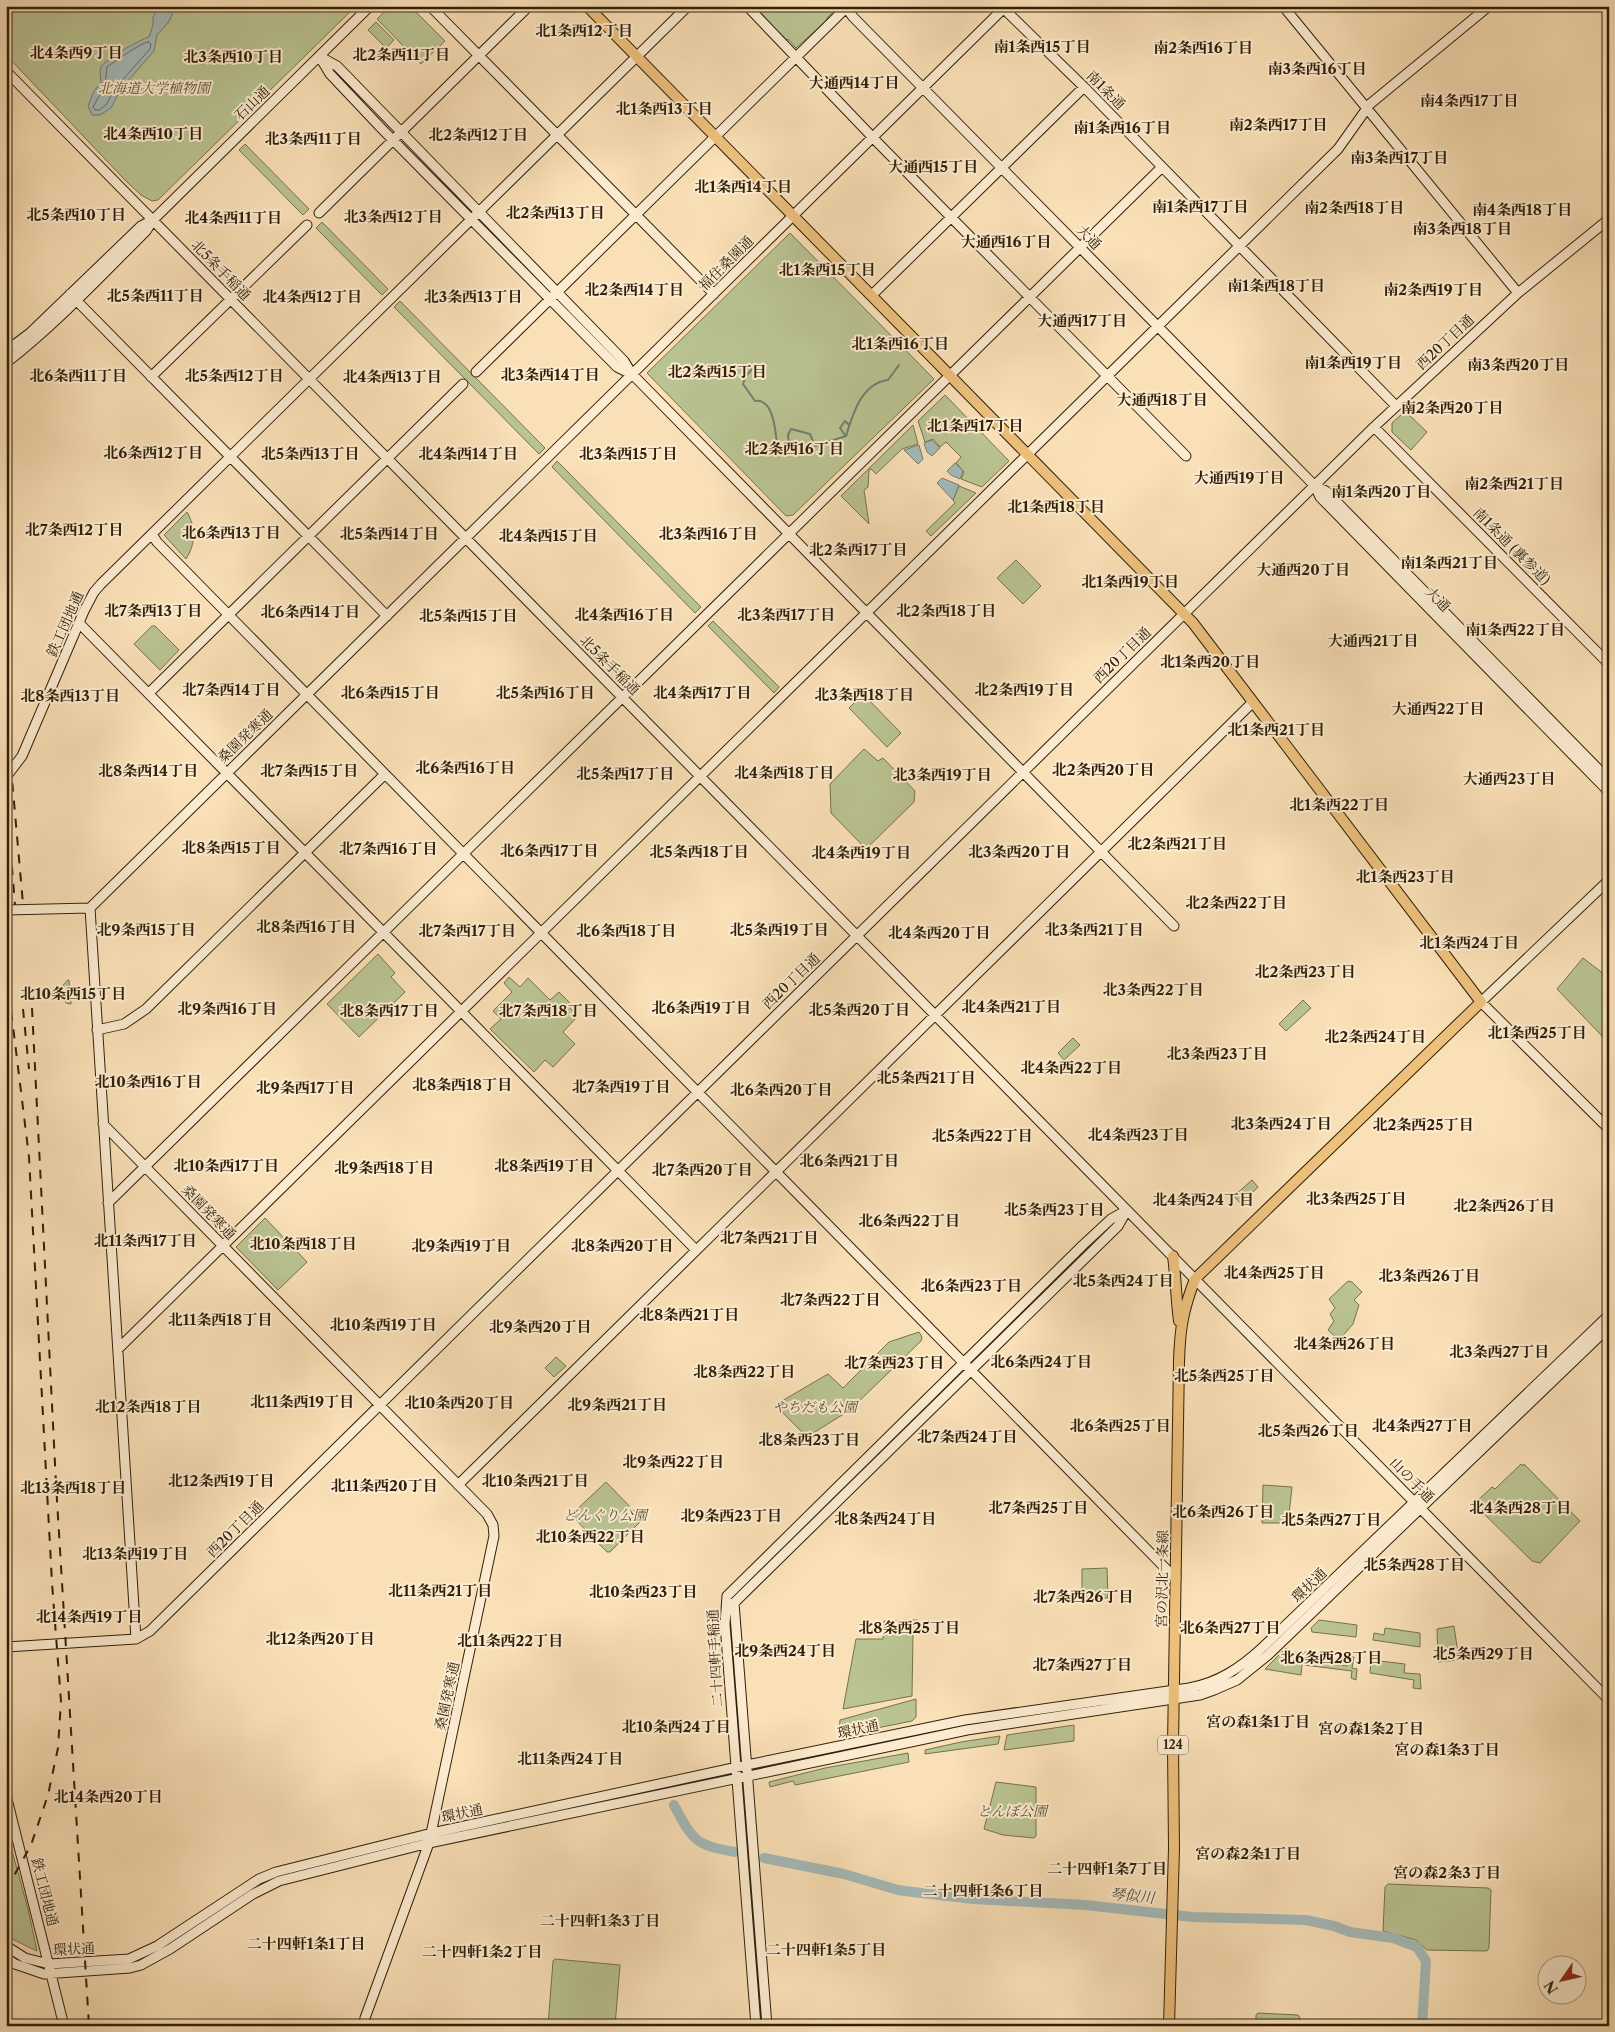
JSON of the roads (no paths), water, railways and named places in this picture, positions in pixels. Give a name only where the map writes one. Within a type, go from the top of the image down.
[{"type":"main road","points":[[587,6],[1184,614],[1481,1002]]},
{"type":"main road","name":"宮の沢北一条線","points":[[1169,2026],[1173,1914],[1174,1695],[1180,1329],[1185,1307],[1195,1279],[1481,1002]]},
{"type":"main road","points":[[1173,1256],[1180,1329]]},
{"type":"street","name":"石山通","points":[[6,351],[74,298],[146,232],[153,220],[370,6]]},
{"type":"street","points":[[430,6],[714,294]]},
{"type":"street","points":[[319,213],[530,6]]},
{"type":"street","name":"鉄工団地通","points":[[6,777],[22,756],[94,592],[688,6]]},
{"type":"street","points":[[747,6],[873,138],[1186,456]]},
{"type":"street","points":[[1004,7],[1022,6]]},
{"type":"street","points":[[1283,6],[1518,293]]},
{"type":"street","points":[[118,1350],[1341,146],[1366,108],[1489,6]]},
{"type":"street","points":[[476,372],[846,7]]},
{"type":"street","name":"大通","points":[[846,7],[923,88],[1315,486],[1320,497],[1609,792]]},
{"type":"street","name":"南1条通","points":[[1004,7],[1396,406]]},
{"type":"street","name":"福住桑園通","points":[[466,538],[1004,7]]},
{"type":"street","points":[[319,56],[337,66],[558,291],[624,361],[632,374],[1174,926]]},
{"type":"street","points":[[319,56],[330,74],[393,140],[617,368],[632,374]]},
{"type":"street","name":"北5条手稲通","points":[[6,71],[1195,1279]]},
{"type":"street","points":[[872,295],[1084,87]]},
{"type":"street","points":[[108,1203],[1162,167]]},
{"type":"street","name":"西20丁目通","points":[[136,1639],[150,1631],[1374,427],[1518,293],[1609,219]]},
{"type":"street","points":[[152,377],[307,225]]},
{"type":"street","name":"石山通","points":[[6,363],[36,339],[74,298]]},
{"type":"street","points":[[74,298],[386,616]]},
{"type":"street","points":[[149,693],[463,384]]},
{"type":"street","name":"南1条通 (裏参道)","points":[[1374,427],[1609,664]]},
{"type":"street","name":"大通","points":[[1315,486],[1326,491],[1609,780]]},
{"type":"street","points":[[152,534],[157,542],[1176,1579]]},
{"type":"street","name":"桑園発寒通","points":[[90,908],[466,538]]},
{"type":"street","points":[[79,623],[696,1250]]},
{"type":"street","points":[[458,1485],[1253,702]]},
{"type":"street","points":[[97,1030],[115,1027],[140,1015],[385,774]]},
{"type":"street","points":[[1609,880],[1481,1002],[1609,1129]]},
{"type":"street","points":[[6,910],[90,908],[136,1639],[6,1647]]},
{"type":"street","name":"桑園発寒通","points":[[103,1124],[491,1519],[494,1536],[432,1833],[364,2018],[364,2026]]},
{"type":"street","name":"二十四軒手稲通","points":[[756,2026],[725,1624],[727,1596],[1111,1219],[1127,1210]]},
{"type":"street","name":"二十四軒手稲通","points":[[767,2026],[734,1603],[1118,1226],[1127,1210]]},
{"type":"street","name":"山の手通","points":[[1195,1279],[1609,1700]]},
{"type":"street","name":"環状通","points":[[1417,1505],[1609,1316]]},
{"type":"street","name":"環状通","points":[[6,1958],[15,1964],[37,1972],[51,1974],[118,1970],[141,1965],[170,1949],[253,1894],[279,1881],[429,1843],[967,1730],[1174,1695],[1207,1684],[1224,1677],[1241,1666],[1609,1328]]},
{"type":"street","name":"環状通","points":[[6,1946],[24,1958],[49,1964],[117,1960],[140,1955],[157,1946],[248,1886],[270,1874],[432,1833],[747,1764],[965,1720],[1174,1695]]},
{"type":"street","name":"鉄工団地通","points":[[6,1795],[64,2026]]},
{"type":"water","points":[[158,6],[172,6],[174,11],[168,23],[157,35],[154,51],[120,90],[111,108],[100,115],[92,115],[88,106],[94,91],[101,83],[101,67],[123,50],[149,37]]},
{"type":"water","points":[[932,440],[940,448],[932,456],[927,452],[924,443]]},
{"type":"water","points":[[919,445],[923,459],[918,464],[904,450]]},
{"type":"water","points":[[955,463],[963,471],[960,479],[947,471]]},
{"type":"water","points":[[942,478],[959,485],[953,500],[937,483]]},
{"type":"waterway","points":[[753,368],[761,365],[765,369],[761,374],[753,368],[746,376],[743,384],[755,401],[767,405],[773,418],[778,449],[789,444],[788,435],[791,429],[810,434],[815,446],[846,436],[852,418],[865,393],[879,382],[888,380],[899,365]]},
{"type":"waterway","points":[[845,435],[840,428],[845,421],[849,425]]},
{"type":"waterway","name":"琴似川","points":[[674,1805],[691,1834],[703,1844],[735,1852]]},
{"type":"waterway","name":"琴似川","points":[[764,1858],[844,1874],[898,1890],[913,1892],[973,1899],[1086,1905],[1192,1917],[1306,1920],[1334,1926],[1350,1932],[1393,1938],[1417,1947],[1426,1961],[1422,2026]]},
{"type":"railway","points":[[6,711],[23,904]]},
{"type":"railway","points":[[9,830],[15,905]]},
{"type":"railway","points":[[32,1008],[56,1484],[89,2026]]},
{"type":"railway","points":[[23,1009],[29,1069]]},
{"type":"railway","points":[[6,1890],[31,1845],[48,1795],[58,1748],[61,1701],[52,1583],[29,1157],[11,1010]]},
{"type":"district","name":"北1条西12丁目","points":[[584,31]]},
{"type":"district","name":"南1条西15丁目","points":[[1042,47]]},
{"type":"district","name":"南2条西16丁目","points":[[1203,48]]},
{"type":"district","name":"北4条西9丁目","points":[[76,53]]},
{"type":"district","name":"北2条西11丁目","points":[[401,55]]},
{"type":"district","name":"北3条西10丁目","points":[[233,57]]},
{"type":"district","name":"南3条西16丁目","points":[[1317,69]]},
{"type":"district","name":"大通西14丁目","points":[[854,83]]},
{"type":"district","name":"南4条西17丁目","points":[[1469,101]]},
{"type":"district","name":"北1条西13丁目","points":[[664,109]]},
{"type":"district","name":"南2条西17丁目","points":[[1278,125]]},
{"type":"district","name":"南1条西16丁目","points":[[1122,128]]},
{"type":"district","name":"北4条西10丁目","points":[[153,134]]},
{"type":"district","name":"北2条西12丁目","points":[[478,135]]},
{"type":"district","name":"北3条西11丁目","points":[[313,139]]},
{"type":"district","name":"南3条西17丁目","points":[[1399,158]]},
{"type":"district","name":"大通西15丁目","points":[[933,167]]},
{"type":"district","name":"北1条西14丁目","points":[[743,187]]},
{"type":"district","name":"南1条西17丁目","points":[[1200,207]]},
{"type":"district","name":"南2条西18丁目","points":[[1354,208]]},
{"type":"district","name":"南4条西18丁目","points":[[1522,210]]},
{"type":"district","name":"北2条西13丁目","points":[[555,213]]},
{"type":"district","name":"北5条西10丁目","points":[[76,215]]},
{"type":"district","name":"北3条西12丁目","points":[[393,217]]},
{"type":"district","name":"北4条西11丁目","points":[[233,218]]},
{"type":"district","name":"南3条西18丁目","points":[[1462,229]]},
{"type":"district","name":"大通西16丁目","points":[[1006,242]]},
{"type":"district","name":"北1条西15丁目","points":[[827,270]]},
{"type":"district","name":"南1条西18丁目","points":[[1276,286]]},
{"type":"district","name":"北2条西14丁目","points":[[634,290]]},
{"type":"district","name":"南2条西19丁目","points":[[1433,290]]},
{"type":"district","name":"北5条西11丁目","points":[[155,296]]},
{"type":"district","name":"北4条西12丁目","points":[[312,297]]},
{"type":"district","name":"北3条西13丁目","points":[[473,297]]},
{"type":"district","name":"大通西17丁目","points":[[1082,321]]},
{"type":"district","name":"北1条西16丁目","points":[[900,344]]},
{"type":"district","name":"南1条西19丁目","points":[[1353,363]]},
{"type":"district","name":"南3条西20丁目","points":[[1518,365]]},
{"type":"district","name":"北2条西15丁目","points":[[717,372]]},
{"type":"district","name":"北3条西14丁目","points":[[550,375]]},
{"type":"district","name":"北6条西11丁目","points":[[78,376]]},
{"type":"district","name":"北5条西12丁目","points":[[234,376]]},
{"type":"district","name":"北4条西13丁目","points":[[392,377]]},
{"type":"district","name":"大通西18丁目","points":[[1162,400]]},
{"type":"district","name":"南2条西20丁目","points":[[1452,408]]},
{"type":"district","name":"北1条西17丁目","points":[[975,426]]},
{"type":"district","name":"北2条西16丁目","points":[[794,449]]},
{"type":"district","name":"北6条西12丁目","points":[[153,453]]},
{"type":"district","name":"北5条西13丁目","points":[[310,454]]},
{"type":"district","name":"北4条西14丁目","points":[[468,454]]},
{"type":"district","name":"北3条西15丁目","points":[[628,454]]},
{"type":"district","name":"大通西19丁目","points":[[1239,478]]},
{"type":"district","name":"南2条西21丁目","points":[[1514,484]]},
{"type":"district","name":"南1条西20丁目","points":[[1381,492]]},
{"type":"district","name":"北1条西18丁目","points":[[1056,507]]},
{"type":"district","name":"北7条西12丁目","points":[[74,530]]},
{"type":"district","name":"北6条西13丁目","points":[[231,533]]},
{"type":"district","name":"北5条西14丁目","points":[[389,534]]},
{"type":"district","name":"北3条西16丁目","points":[[708,534]]},
{"type":"district","name":"北4条西15丁目","points":[[548,536]]},
{"type":"district","name":"北2条西17丁目","points":[[858,550]]},
{"type":"district","name":"南1条西21丁目","points":[[1449,563]]},
{"type":"district","name":"大通西20丁目","points":[[1303,570]]},
{"type":"district","name":"北1条西19丁目","points":[[1130,582]]},
{"type":"district","name":"北7条西13丁目","points":[[153,611]]},
{"type":"district","name":"北2条西18丁目","points":[[946,611]]},
{"type":"district","name":"北6条西14丁目","points":[[310,612]]},
{"type":"district","name":"北4条西16丁目","points":[[624,615]]},
{"type":"district","name":"北3条西17丁目","points":[[786,615]]},
{"type":"district","name":"北5条西15丁目","points":[[468,616]]},
{"type":"district","name":"南1条西22丁目","points":[[1515,630]]},
{"type":"district","name":"大通西21丁目","points":[[1373,641]]},
{"type":"district","name":"北1条西20丁目","points":[[1210,662]]},
{"type":"district","name":"北7条西14丁目","points":[[231,690]]},
{"type":"district","name":"北2条西19丁目","points":[[1024,690]]},
{"type":"district","name":"北6条西15丁目","points":[[390,693]]},
{"type":"district","name":"北5条西16丁目","points":[[545,693]]},
{"type":"district","name":"北4条西17丁目","points":[[702,693]]},
{"type":"district","name":"北3条西18丁目","points":[[864,695]]},
{"type":"district","name":"北8条西13丁目","points":[[70,696]]},
{"type":"district","name":"大通西22丁目","points":[[1438,709]]},
{"type":"district","name":"北1条西21丁目","points":[[1276,730]]},
{"type":"district","name":"北6条西16丁目","points":[[465,768]]},
{"type":"district","name":"北2条西20丁目","points":[[1103,770]]},
{"type":"district","name":"北8条西14丁目","points":[[148,771]]},
{"type":"district","name":"北7条西15丁目","points":[[309,771]]},
{"type":"district","name":"北4条西18丁目","points":[[784,773]]},
{"type":"district","name":"北5条西17丁目","points":[[625,774]]},
{"type":"district","name":"北3条西19丁目","points":[[942,775]]},
{"type":"district","name":"大通西23丁目","points":[[1509,779]]},
{"type":"district","name":"北1条西22丁目","points":[[1339,805]]},
{"type":"district","name":"北2条西21丁目","points":[[1177,844]]},
{"type":"district","name":"北8条西15丁目","points":[[231,848]]},
{"type":"district","name":"北7条西16丁目","points":[[388,849]]},
{"type":"district","name":"北6条西17丁目","points":[[549,851]]},
{"type":"district","name":"北5条西18丁目","points":[[699,852]]},
{"type":"district","name":"北3条西20丁目","points":[[1019,852]]},
{"type":"district","name":"北4条西19丁目","points":[[861,853]]},
{"type":"district","name":"北1条西23丁目","points":[[1405,877]]},
{"type":"district","name":"北2条西22丁目","points":[[1236,903]]},
{"type":"district","name":"北8条西16丁目","points":[[306,927]]},
{"type":"district","name":"北9条西15丁目","points":[[146,930]]},
{"type":"district","name":"北5条西19丁目","points":[[779,930]]},
{"type":"district","name":"北3条西21丁目","points":[[1094,930]]},
{"type":"district","name":"北7条西17丁目","points":[[467,931]]},
{"type":"district","name":"北6条西18丁目","points":[[626,931]]},
{"type":"district","name":"北4条西20丁目","points":[[939,933]]},
{"type":"district","name":"北1条西24丁目","points":[[1469,943]]},
{"type":"district","name":"北2条西23丁目","points":[[1305,972]]},
{"type":"district","name":"北3条西22丁目","points":[[1153,990]]},
{"type":"district","name":"北10条西15丁目","points":[[73,994]]},
{"type":"district","name":"北4条西21丁目","points":[[1011,1007]]},
{"type":"district","name":"北6条西19丁目","points":[[701,1008]]},
{"type":"district","name":"北9条西16丁目","points":[[227,1009]]},
{"type":"district","name":"北5条西20丁目","points":[[859,1010]]},
{"type":"district","name":"北8条西17丁目","points":[[389,1011]]},
{"type":"district","name":"北7条西18丁目","points":[[548,1011]]},
{"type":"district","name":"北1条西25丁目","points":[[1537,1033]]},
{"type":"district","name":"北2条西24丁目","points":[[1375,1037]]},
{"type":"district","name":"北3条西23丁目","points":[[1217,1054]]},
{"type":"district","name":"北4条西22丁目","points":[[1071,1068]]},
{"type":"district","name":"北5条西21丁目","points":[[926,1078]]},
{"type":"district","name":"北10条西16丁目","points":[[148,1082]]},
{"type":"district","name":"北8条西18丁目","points":[[462,1085]]},
{"type":"district","name":"北7条西19丁目","points":[[621,1087]]},
{"type":"district","name":"北9条西17丁目","points":[[305,1088]]},
{"type":"district","name":"北6条西20丁目","points":[[781,1090]]},
{"type":"district","name":"北3条西24丁目","points":[[1281,1124]]},
{"type":"district","name":"北2条西25丁目","points":[[1423,1125]]},
{"type":"district","name":"北4条西23丁目","points":[[1138,1135]]},
{"type":"district","name":"北5条西22丁目","points":[[982,1136]]},
{"type":"district","name":"北6条西21丁目","points":[[849,1161]]},
{"type":"district","name":"北10条西17丁目","points":[[226,1166]]},
{"type":"district","name":"北8条西19丁目","points":[[544,1166]]},
{"type":"district","name":"北9条西18丁目","points":[[384,1168]]},
{"type":"district","name":"北7条西20丁目","points":[[702,1170]]},
{"type":"district","name":"北3条西25丁目","points":[[1356,1199]]},
{"type":"district","name":"北4条西24丁目","points":[[1203,1200]]},
{"type":"district","name":"北2条西26丁目","points":[[1504,1206]]},
{"type":"district","name":"北5条西23丁目","points":[[1054,1210]]},
{"type":"district","name":"北6条西22丁目","points":[[909,1221]]},
{"type":"district","name":"北7条西21丁目","points":[[769,1238]]},
{"type":"district","name":"北11条西17丁目","points":[[145,1241]]},
{"type":"district","name":"北10条西18丁目","points":[[303,1244]]},
{"type":"district","name":"北9条西19丁目","points":[[461,1246]]},
{"type":"district","name":"北8条西20丁目","points":[[622,1246]]},
{"type":"district","name":"北4条西25丁目","points":[[1274,1273]]},
{"type":"district","name":"北3条西26丁目","points":[[1429,1276]]},
{"type":"district","name":"北5条西24丁目","points":[[1123,1281]]},
{"type":"district","name":"北6条西23丁目","points":[[971,1286]]},
{"type":"district","name":"北7条西22丁目","points":[[830,1300]]},
{"type":"district","name":"北8条西21丁目","points":[[689,1315]]},
{"type":"district","name":"北11条西18丁目","points":[[220,1320]]},
{"type":"district","name":"北10条西19丁目","points":[[383,1325]]},
{"type":"district","name":"北9条西20丁目","points":[[540,1327]]},
{"type":"district","name":"北4条西26丁目","points":[[1344,1344]]},
{"type":"district","name":"北3条西27丁目","points":[[1499,1352]]},
{"type":"district","name":"北6条西24丁目","points":[[1041,1362]]},
{"type":"district","name":"北7条西23丁目","points":[[894,1363]]},
{"type":"district","name":"北8条西22丁目","points":[[744,1372]]},
{"type":"district","name":"北5条西25丁目","points":[[1224,1376]]},
{"type":"district","name":"北11条西19丁目","points":[[302,1402]]},
{"type":"district","name":"北10条西20丁目","points":[[459,1403]]},
{"type":"district","name":"北9条西21丁目","points":[[617,1405]]},
{"type":"district","name":"北12条西18丁目","points":[[148,1407]]},
{"type":"district","name":"北6条西25丁目","points":[[1120,1426]]},
{"type":"district","name":"北4条西27丁目","points":[[1422,1426]]},
{"type":"district","name":"北5条西26丁目","points":[[1308,1431]]},
{"type":"district","name":"北7条西24丁目","points":[[967,1437]]},
{"type":"district","name":"北8条西23丁目","points":[[809,1440]]},
{"type":"district","name":"北9条西22丁目","points":[[673,1462]]},
{"type":"district","name":"北12条西19丁目","points":[[221,1481]]},
{"type":"district","name":"北10条西21丁目","points":[[535,1481]]},
{"type":"district","name":"北11条西20丁目","points":[[384,1486]]},
{"type":"district","name":"北13条西18丁目","points":[[73,1488]]},
{"type":"district","name":"北7条西25丁目","points":[[1038,1508]]},
{"type":"district","name":"北4条西28丁目","points":[[1520,1508]]},
{"type":"district","name":"北6条西26丁目","points":[[1223,1512]]},
{"type":"district","name":"北9条西23丁目","points":[[731,1516]]},
{"type":"district","name":"北8条西24丁目","points":[[885,1519]]},
{"type":"district","name":"北5条西27丁目","points":[[1331,1520]]},
{"type":"district","name":"北10条西22丁目","points":[[590,1537]]},
{"type":"district","name":"北13条西19丁目","points":[[135,1554]]},
{"type":"district","name":"北5条西28丁目","points":[[1414,1565]]},
{"type":"district","name":"北11条西21丁目","points":[[440,1591]]},
{"type":"district","name":"北10条西23丁目","points":[[643,1592]]},
{"type":"district","name":"北7条西26丁目","points":[[1083,1597]]},
{"type":"district","name":"北14条西19丁目","points":[[89,1617]]},
{"type":"district","name":"北8条西25丁目","points":[[909,1628]]},
{"type":"district","name":"北6条西27丁目","points":[[1230,1628]]},
{"type":"district","name":"北12条西20丁目","points":[[320,1639]]},
{"type":"district","name":"北11条西22丁目","points":[[510,1641]]},
{"type":"district","name":"北9条西24丁目","points":[[785,1651]]},
{"type":"district","name":"北5条西29丁目","points":[[1483,1654]]},
{"type":"district","name":"北6条西28丁目","points":[[1331,1658]]},
{"type":"district","name":"北7条西27丁目","points":[[1082,1665]]},
{"type":"district","name":"宮の森1条1丁目","points":[[1258,1722]]},
{"type":"district","name":"北10条西24丁目","points":[[676,1727]]},
{"type":"district","name":"宮の森1条2丁目","points":[[1371,1729]]},
{"type":"district","name":"宮の森1条3丁目","points":[[1447,1750]]},
{"type":"district","name":"北11条西24丁目","points":[[570,1759]]},
{"type":"district","name":"北14条西20丁目","points":[[108,1797]]},
{"type":"district","name":"宮の森2条1丁目","points":[[1248,1854]]},
{"type":"district","name":"二十四軒1条7丁目","points":[[1107,1869]]},
{"type":"district","name":"宮の森2条3丁目","points":[[1447,1873]]},
{"type":"district","name":"二十四軒1条6丁目","points":[[983,1891]]},
{"type":"district","name":"二十四軒1条3丁目","points":[[600,1921]]},
{"type":"district","name":"二十四軒1条1丁目","points":[[306,1944]]},
{"type":"district","name":"二十四軒1条5丁目","points":[[826,1950]]},
{"type":"district","name":"二十四軒1条2丁目","points":[[482,1952]]},
{"type":"park label","name":"北海道大学植物園","points":[[154,88]]},
{"type":"park label","name":"やちだも公園","points":[[815,1407]]},
{"type":"park label","name":"どんぐり公園","points":[[605,1515]]},
{"type":"park label","name":"とんぼ公園","points":[[1012,1811]]}]
